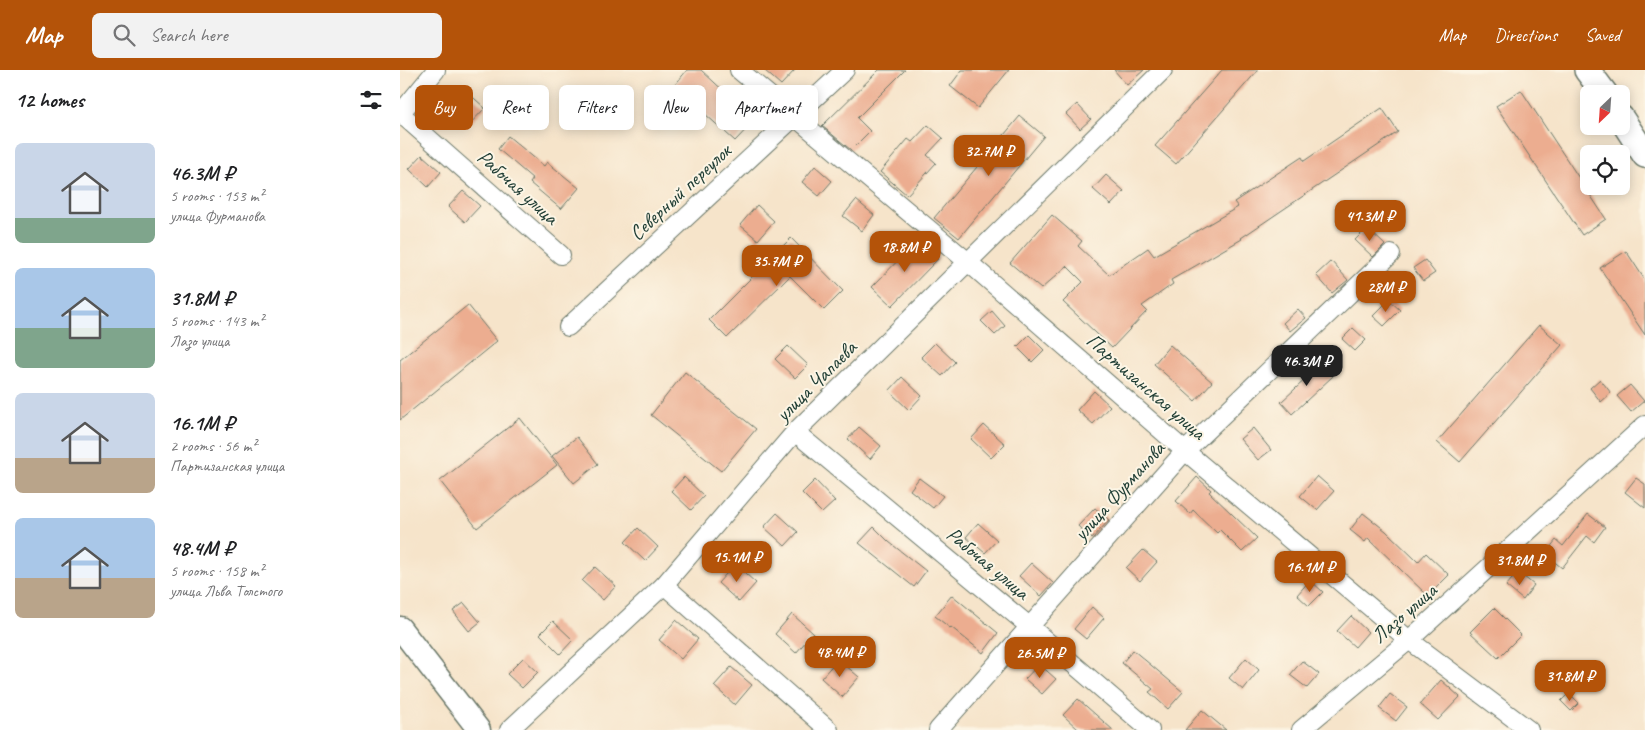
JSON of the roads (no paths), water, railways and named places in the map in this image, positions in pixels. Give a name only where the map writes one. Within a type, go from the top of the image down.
[{"type":"main road","points":[[1630,132],[1645,155]]},
{"type":"street","points":[[400,113],[436,70]]},
{"type":"street","name":"Партизанская улица","points":[[738,70],[756,85]]},
{"type":"street","name":"Северный переулок","points":[[818,94],[845,70]]},
{"type":"street","name":"улица Чапаева","points":[[509,730],[664,585],[796,432],[1163,70]]},
{"type":"street","name":"Рабочая улица","points":[[400,113],[561,255]]},
{"type":"street","name":"Северный переулок","points":[[568,327],[779,130]]},
{"type":"street","name":"Партизанская улица","points":[[811,130],[968,262],[1185,451],[1410,640],[1529,730]]},
{"type":"street","name":"улица Фурманова","points":[[938,730],[1185,451],[1390,254]]},
{"type":"street","name":"Лазо улица","points":[[1301,730],[1410,640],[1645,425]]},
{"type":"street","name":"Рабочая улица","points":[[796,432],[1029,626],[1150,730]]},
{"type":"street","points":[[664,585],[829,730]]},
{"type":"street","points":[[400,628],[479,730]]}]
